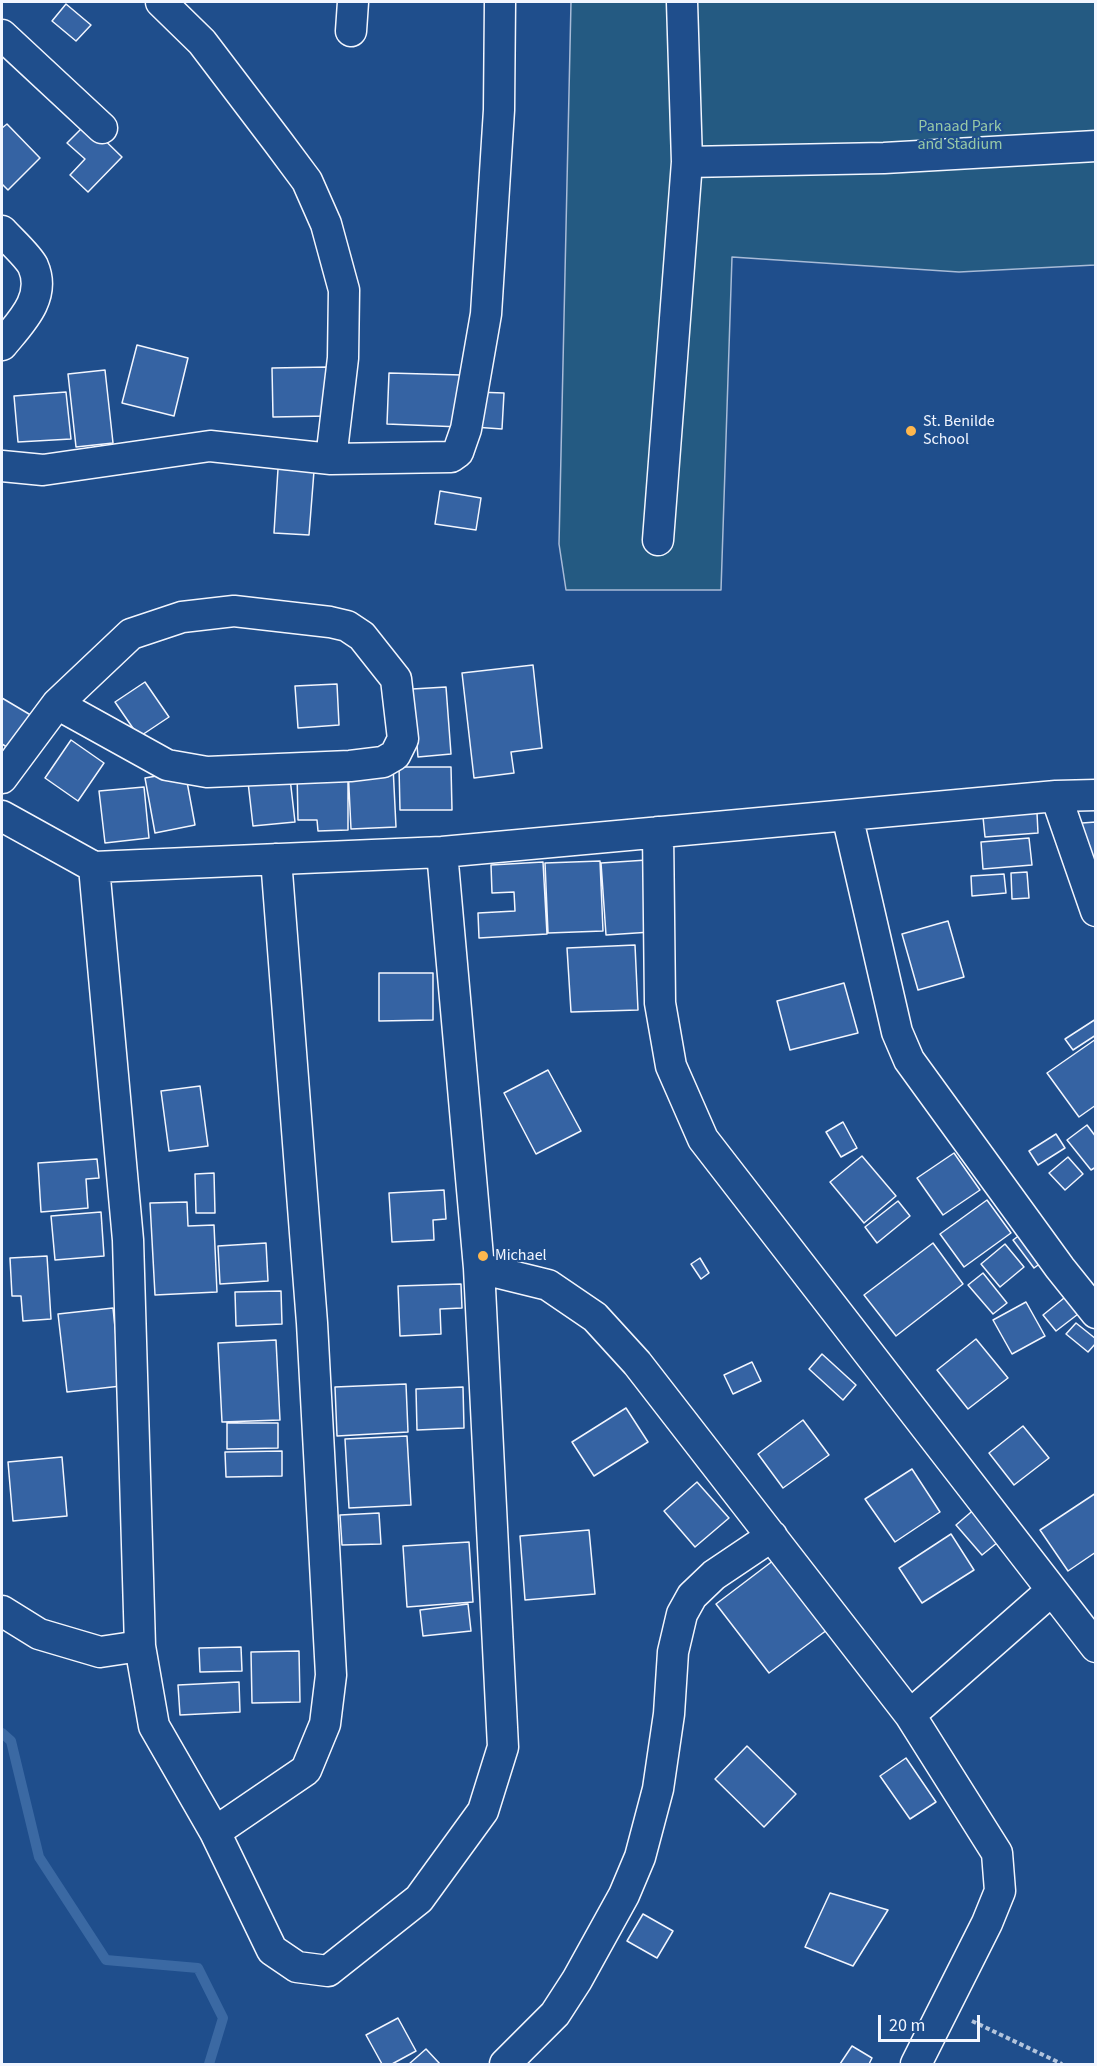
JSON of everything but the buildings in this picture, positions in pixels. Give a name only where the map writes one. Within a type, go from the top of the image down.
[{"type":"street","points":[[161,2],[202,42],[284,149],[307,181],[326,224],[344,290],[343,358],[331,459]]},
{"type":"street","points":[[351,32],[353,2]]},
{"type":"street","points":[[2,466],[43,470],[210,446],[331,459],[451,457],[458,452],[462,442],[486,314],[498,110],[500,2]]},
{"type":"street","points":[[658,540],[687,162],[682,2]]},
{"type":"street","points":[[2,35],[102,128]]},
{"type":"street","points":[[687,162],[884,158],[1095,146]]},
{"type":"street","points":[[2,231],[33,266],[37,291],[28,314],[2,345]]},
{"type":"street","points":[[2,778],[25,744],[57,704],[131,634],[182,617],[234,611],[330,622],[347,626],[362,636],[396,680],[403,738],[395,755],[382,762],[350,766],[207,772],[168,765],[57,704]]},
{"type":"street","points":[[2,816],[94,867],[442,852],[1056,796],[1095,795]]},
{"type":"street","points":[[1056,796],[1095,911]]},
{"type":"street","points":[[847,815],[897,1032],[909,1060],[1095,1313]]},
{"type":"street","points":[[658,832],[660,1003],[671,1066],[703,1139],[1095,1647]]},
{"type":"street","points":[[94,867],[128,1240],[140,1646],[154,1726],[214,1832],[272,1950],[297,1967],[328,1971],[419,1899],[483,1811],[503,1747],[479,1268],[442,852]]},
{"type":"street","points":[[214,1832],[306,1770],[325,1724],[331,1675],[312,1323],[276,859]]},
{"type":"street","points":[[479,1268],[548,1285],[595,1317],[637,1363],[910,1715],[997,1853],[1000,1891],[987,1923],[916,2064]]},
{"type":"street","points":[[505,2064],[555,2014],[624,1895],[640,1857],[658,1789],[669,1714],[673,1652],[682,1614],[692,1596],[714,1575],[772,1536]]},
{"type":"street","points":[[910,1715],[1051,1591]]},
{"type":"street","points":[[2,1611],[39,1634],[100,1652],[140,1646]]},
{"type":"path","points":[[944,2008],[1062,2064]]},
{"type":"green space","name":"Panaad Park and Stadium","points":[[571,2],[1095,2],[1095,265],[959,272],[732,257],[721,590],[566,590],[559,544]]},
{"type":"waterway","points":[[2,1733],[11,1741],[39,1857],[106,1960],[198,1968],[223,2018],[209,2064]]},
{"type":"place","name":"St. Benilde School","points":[[911,431]]},
{"type":"place","name":"Michael","points":[[483,1256]]}]
